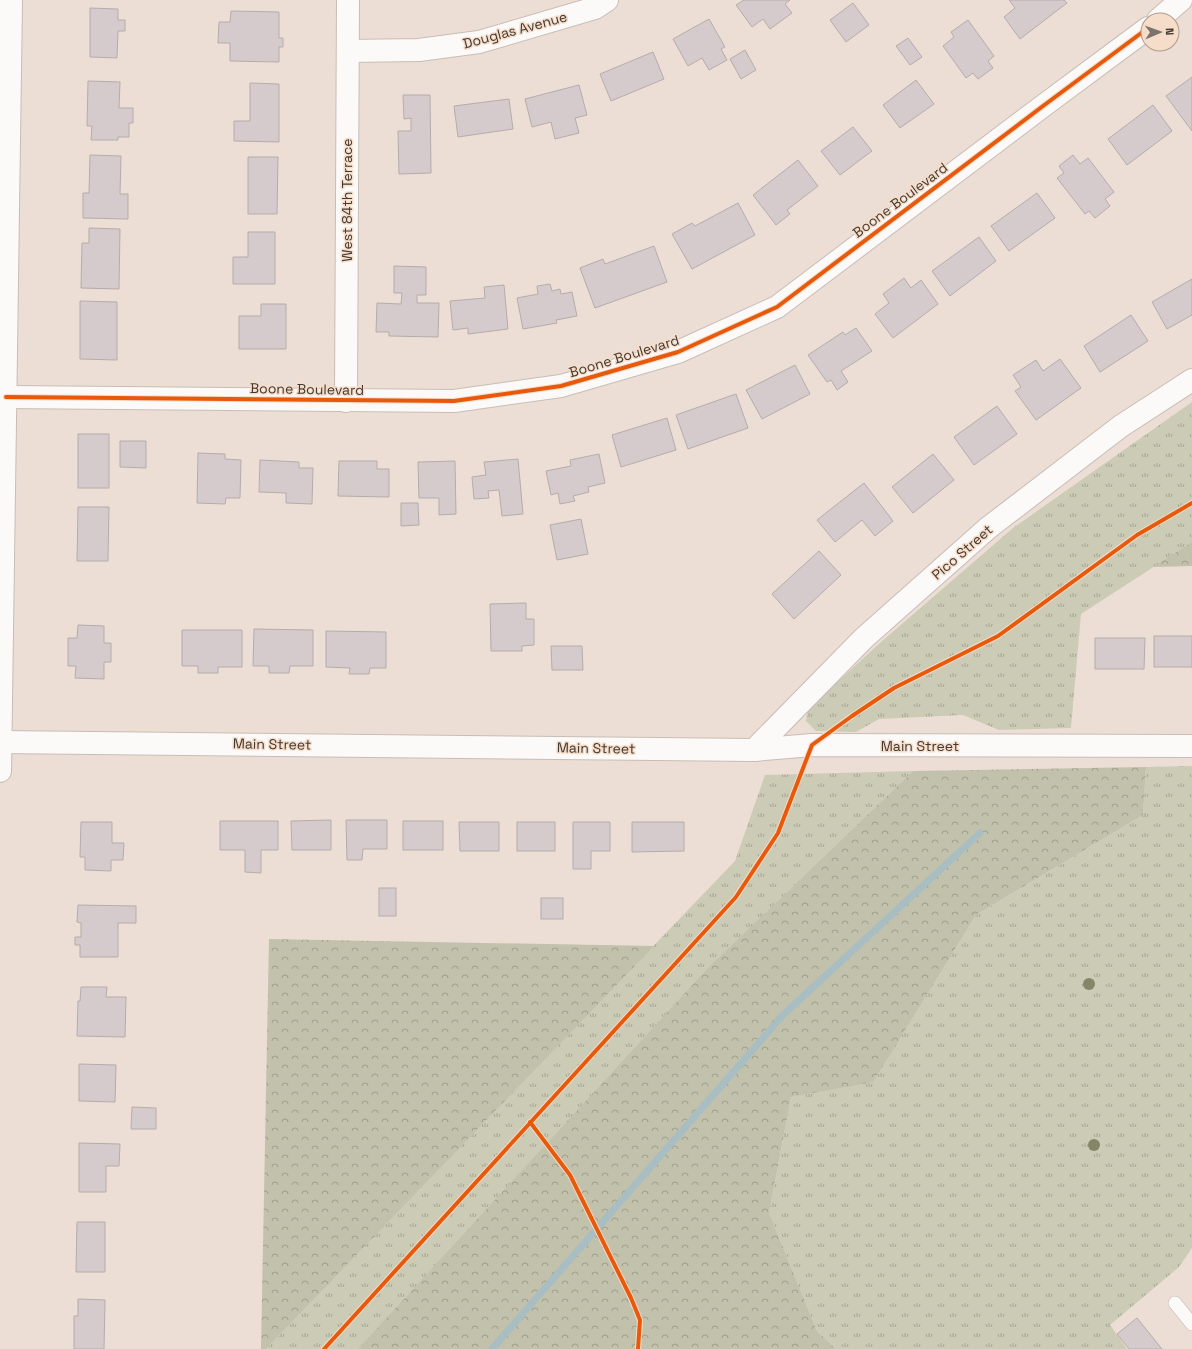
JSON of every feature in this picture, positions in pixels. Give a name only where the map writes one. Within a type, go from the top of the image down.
[{"type":"street","points":[[0,771],[11,0]]},
{"type":"street","name":"West 84th Terrace","points":[[346,401],[348,0]]},
{"type":"street","name":"Douglas Avenue","points":[[348,52],[419,50],[479,42],[595,8],[607,0]]},
{"type":"street","points":[[1167,12],[1181,0]]},
{"type":"street","name":"Boone Boulevard","points":[[6,397],[454,401],[561,386],[678,352],[777,307],[1140,34]]},
{"type":"street","name":"Pico Street","points":[[754,750],[864,638],[988,528],[1121,426],[1192,380]]},
{"type":"street","name":"Main Street","points":[[0,742],[754,750],[812,745],[1192,746]]},
{"type":"lane","points":[[1175,1303],[1192,1324]]},
{"type":"green space","points":[[1192,402],[1192,542],[1081,614],[1071,728],[999,730],[963,715],[879,719],[856,732],[816,731],[806,721],[808,709],[881,642],[1013,528]]},
{"type":"green space","points":[[1192,542],[1192,566],[1153,567]]},
{"type":"green space","points":[[1192,766],[1192,1248],[1179,1267],[1110,1325],[1127,1349],[836,1349],[817,1331],[769,1213],[791,1097],[873,1081],[976,915],[1143,815],[1146,767]]},
{"type":"green space","points":[[1146,767],[1143,815],[976,915],[873,1082],[791,1097],[769,1213],[817,1331],[836,1349],[358,1349],[707,969],[913,771]]},
{"type":"green space","points":[[913,771],[766,913],[757,1349],[266,1349],[735,861],[765,775]]},
{"type":"green space","points":[[269,939],[654,946],[266,1349],[261,1349]]},
{"type":"building","points":[[744,0],[790,0],[785,4],[792,13],[770,29],[763,19],[752,27],[736,5]]},
{"type":"building","points":[[1009,0],[1064,0],[1067,3],[1020,39],[1004,17],[1015,8]]},
{"type":"building","points":[[853,3],[869,25],[846,42],[830,20]]},
{"type":"building","points":[[90,8],[118,9],[118,20],[125,20],[125,31],[118,31],[117,58],[90,57]]},
{"type":"building","points":[[231,11],[279,12],[279,38],[283,38],[283,47],[279,47],[279,62],[230,61],[230,43],[218,43],[219,22],[230,22]]},
{"type":"building","points":[[709,19],[725,47],[721,49],[727,60],[709,70],[702,58],[688,66],[673,39]]},
{"type":"building","points":[[968,20],[994,56],[988,61],[993,68],[978,79],[973,73],[966,78],[943,46],[954,37],[951,32]]},
{"type":"building","points":[[908,38],[922,57],[910,65],[896,46]]},
{"type":"building","points":[[745,50],[756,70],[741,79],[730,59]]},
{"type":"building","points":[[653,52],[664,79],[611,101],[600,74]]},
{"type":"building","points":[[1192,77],[1192,131],[1166,96]]},
{"type":"building","points":[[916,80],[934,104],[900,128],[883,105]]},
{"type":"building","points":[[88,81],[120,82],[119,108],[133,108],[133,123],[129,123],[129,137],[118,137],[118,140],[91,140],[92,126],[87,126]]},
{"type":"building","points":[[250,83],[279,84],[279,142],[234,141],[234,121],[250,121]]},
{"type":"building","points":[[579,85],[587,115],[575,118],[579,133],[555,139],[551,122],[532,127],[525,99]]},
{"type":"building","points":[[403,95],[430,95],[431,173],[399,174],[398,131],[411,131],[411,118],[404,119]]},
{"type":"building","points":[[509,99],[513,129],[458,137],[454,106]]},
{"type":"building","points":[[1153,105],[1172,131],[1127,165],[1108,139]]},
{"type":"building","points":[[853,127],[872,151],[840,175],[821,151]]},
{"type":"building","points":[[90,155],[121,156],[120,194],[128,194],[128,219],[83,218],[83,193],[89,193]]},
{"type":"building","points":[[1073,155],[1080,164],[1088,158],[1114,192],[1105,199],[1110,206],[1095,218],[1089,211],[1085,214],[1057,178],[1064,173],[1059,166]]},
{"type":"building","points":[[248,157],[278,157],[277,214],[248,214]]},
{"type":"building","points":[[798,160],[818,186],[787,210],[790,214],[776,225],[753,195]]},
{"type":"building","points":[[1037,193],[1055,218],[1009,251],[991,226]]},
{"type":"building","points":[[738,203],[755,235],[692,269],[672,234],[692,223],[695,226]]},
{"type":"building","points":[[89,228],[120,229],[119,289],[81,288],[82,243],[89,243]]},
{"type":"building","points":[[248,232],[275,232],[275,284],[233,284],[233,257],[248,257]]},
{"type":"building","points":[[979,237],[996,261],[950,296],[932,271]]},
{"type":"building","points":[[654,246],[667,282],[595,308],[580,268],[603,259],[605,264]]},
{"type":"building","points":[[394,266],[426,267],[426,295],[417,295],[417,303],[439,303],[438,337],[389,336],[389,332],[376,332],[377,303],[401,304],[402,293],[394,293]]},
{"type":"building","points":[[904,278],[911,288],[921,280],[938,304],[893,338],[875,314],[889,303],[883,294]]},
{"type":"building","points":[[1192,279],[1192,315],[1167,329],[1152,302]]},
{"type":"building","points":[[550,284],[552,291],[560,289],[561,294],[572,292],[577,316],[556,320],[557,323],[523,329],[517,298],[538,294],[537,286]]},
{"type":"building","points":[[504,285],[508,329],[468,334],[468,328],[453,330],[450,301],[485,298],[484,287]]},
{"type":"building","points":[[80,301],[117,302],[117,360],[80,359]]},
{"type":"building","points":[[261,304],[286,304],[286,349],[239,349],[239,316],[261,316]]},
{"type":"building","points":[[1131,315],[1148,341],[1100,372],[1084,346]]},
{"type":"building","points":[[856,328],[872,351],[841,371],[848,382],[837,390],[831,380],[827,382],[808,355],[843,332],[845,335]]},
{"type":"building","points":[[1060,359],[1081,388],[1036,420],[1015,391],[1021,387],[1013,375],[1036,360],[1043,371]]},
{"type":"building","points":[[795,365],[810,394],[762,419],[746,390]]},
{"type":"building","points":[[736,394],[748,428],[688,449],[676,415]]},
{"type":"building","points":[[997,406],[1017,434],[974,465],[954,437]]},
{"type":"building","points":[[667,418],[676,450],[621,467],[612,435]]},
{"type":"building","points":[[78,434],[109,434],[109,488],[78,488]]},
{"type":"building","points":[[120,441],[146,441],[146,468],[120,467]]},
{"type":"building","points":[[198,453],[225,454],[225,459],[241,460],[240,498],[226,498],[225,504],[197,503]]},
{"type":"building","points":[[599,454],[605,483],[588,487],[589,492],[573,496],[575,501],[560,504],[558,493],[551,495],[546,471],[571,466],[570,460]]},
{"type":"building","points":[[933,454],[954,480],[913,513],[892,487]]},
{"type":"building","points":[[518,459],[523,514],[502,516],[499,490],[488,491],[489,498],[474,499],[472,477],[486,475],[484,462]]},
{"type":"building","points":[[260,460],[299,462],[299,468],[313,468],[312,504],[286,503],[286,493],[259,492]]},
{"type":"building","points":[[339,461],[377,461],[377,469],[389,469],[389,497],[338,496]]},
{"type":"building","points":[[455,461],[456,514],[439,515],[439,498],[419,498],[418,462]]},
{"type":"building","points":[[864,483],[893,521],[875,536],[862,520],[835,542],[817,520]]},
{"type":"building","points":[[401,503],[418,503],[419,525],[401,526]]},
{"type":"building","points":[[78,507],[109,507],[108,561],[77,561]]},
{"type":"building","points":[[581,519],[588,554],[557,560],[550,525]]},
{"type":"building","points":[[819,551],[841,575],[794,619],[772,594]]},
{"type":"building","points":[[526,603],[526,619],[534,619],[534,645],[522,646],[522,651],[491,651],[490,604]]},
{"type":"building","points":[[78,625],[104,626],[104,643],[111,643],[111,662],[104,662],[104,679],[75,678],[76,666],[68,666],[68,638],[77,638]]},
{"type":"building","points":[[254,629],[313,630],[313,666],[290,666],[289,673],[269,673],[269,666],[253,666]]},
{"type":"building","points":[[182,630],[242,630],[242,667],[218,667],[218,673],[198,673],[198,666],[182,666]]},
{"type":"building","points":[[326,631],[386,632],[386,668],[370,668],[369,674],[349,674],[350,668],[326,667]]},
{"type":"building","points":[[1154,636],[1192,636],[1192,667],[1154,667]]},
{"type":"building","points":[[1095,638],[1145,638],[1144,669],[1095,669]]},
{"type":"building","points":[[551,646],[582,646],[583,670],[552,670]]},
{"type":"building","points":[[331,820],[331,850],[292,850],[291,821]]},
{"type":"building","points":[[346,820],[387,820],[387,849],[363,849],[362,860],[347,860]]},
{"type":"building","points":[[220,821],[278,821],[278,850],[261,850],[261,873],[245,872],[245,850],[220,850]]},
{"type":"building","points":[[403,821],[443,821],[443,850],[403,850]]},
{"type":"building","points":[[81,822],[112,822],[112,843],[124,843],[123,860],[111,860],[111,871],[85,870],[85,857],[80,857]]},
{"type":"building","points":[[459,822],[499,822],[499,851],[460,851]]},
{"type":"building","points":[[517,822],[555,822],[555,851],[517,851]]},
{"type":"building","points":[[573,822],[610,822],[610,851],[591,851],[591,869],[573,869]]},
{"type":"building","points":[[632,822],[684,822],[684,851],[632,852]]},
{"type":"building","points":[[379,888],[396,888],[396,916],[379,916]]},
{"type":"building","points":[[541,898],[563,898],[563,919],[541,919]]},
{"type":"building","points":[[78,905],[136,906],[136,923],[118,923],[118,957],[80,957],[80,945],[75,945],[75,937],[81,937],[81,923],[77,922]]},
{"type":"building","points":[[81,987],[107,987],[106,997],[126,997],[125,1037],[77,1036],[78,1001],[80,1001]]},
{"type":"building","points":[[79,1064],[116,1065],[115,1102],[79,1101]]},
{"type":"building","points":[[132,1107],[156,1108],[156,1129],[131,1129]]},
{"type":"building","points":[[79,1143],[120,1144],[119,1166],[106,1166],[106,1192],[79,1192]]},
{"type":"building","points":[[77,1222],[105,1222],[105,1272],[76,1272]]},
{"type":"building","points":[[78,1299],[105,1300],[104,1349],[74,1349],[74,1316],[78,1316]]},
{"type":"building","points":[[1137,1318],[1162,1349],[1129,1349],[1117,1334]]},
{"type":"waterway","points":[[492,1349],[783,1015],[980,833]]},
{"type":"cycle path","points":[[6,397],[454,401],[561,386],[678,352],[777,307],[1140,34]]},
{"type":"cycle path","points":[[324,1349],[736,897],[778,833],[812,745],[894,688],[998,636],[1137,535],[1192,503]]},
{"type":"cycle path","points":[[530,1122],[570,1175],[631,1298],[640,1320],[638,1349]]}]
